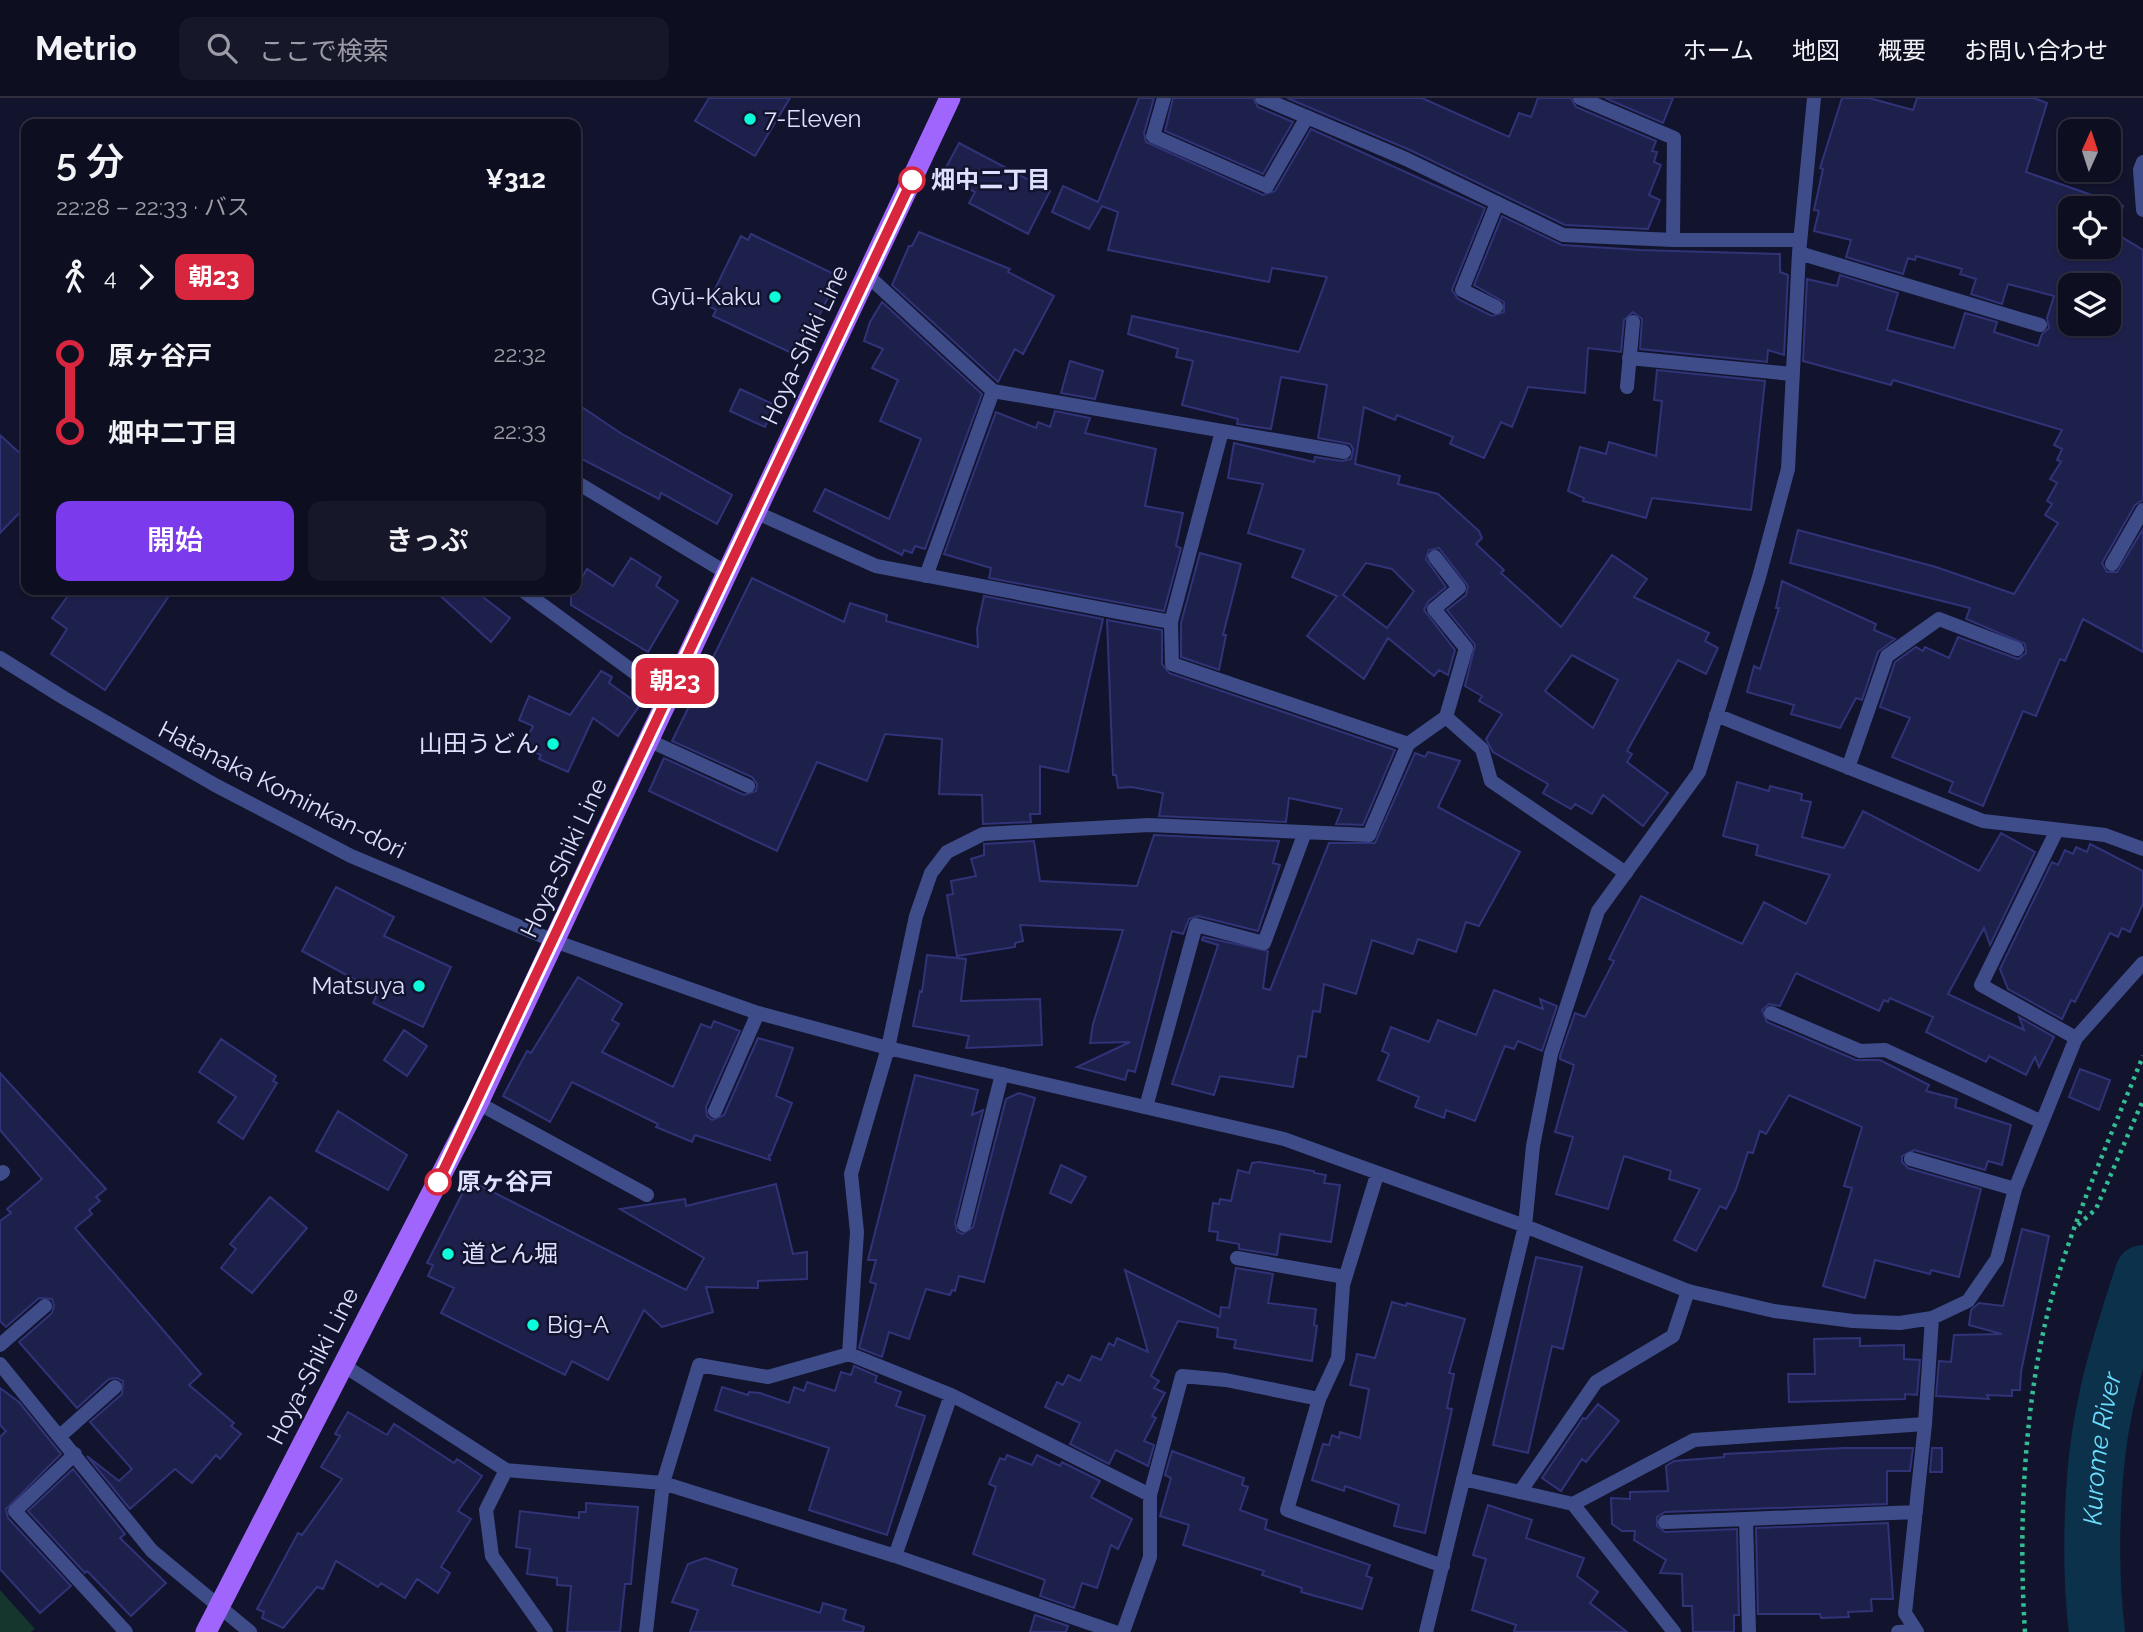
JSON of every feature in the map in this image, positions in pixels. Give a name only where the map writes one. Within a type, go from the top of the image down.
[{"type":"main road","name":"Hoya-Shiki Line","points":[[206,1632],[478,1102],[950,98]]},
{"type":"street","points":[[1164,98],[1153,136],[1268,186],[1307,117]]},
{"type":"street","points":[[1262,98],[1406,159],[1563,235],[1799,246],[2040,325]]},
{"type":"street","points":[[1580,98],[1674,138],[1673,240]]},
{"type":"street","points":[[1426,1632],[1525,1226],[1533,1146],[1551,1054],[1598,911],[1699,772],[1759,577],[1788,469],[1799,246],[1814,98]]},
{"type":"street","points":[[2143,162],[2140,170],[2143,210]]},
{"type":"street","points":[[1496,307],[1462,290],[1497,203]]},
{"type":"street","points":[[867,275],[993,390],[1344,452]]},
{"type":"street","points":[[1627,387],[1633,322]]},
{"type":"street","points":[[1629,358],[1792,374]]},
{"type":"street","points":[[926,576],[993,390]]},
{"type":"street","points":[[1222,431],[1171,622],[1172,664],[1408,744]]},
{"type":"street","points":[[581,485],[726,572]]},
{"type":"street","points":[[2112,564],[2143,509]]},
{"type":"street","points":[[755,512],[876,566],[1171,622]]},
{"type":"street","points":[[849,1354],[857,1232],[851,1174],[888,1048],[916,916],[931,873],[947,852],[983,834],[1149,825],[1370,835],[1408,744],[1446,717],[1466,648],[1434,610],[1459,587],[1436,557]]},
{"type":"street","points":[[529,595],[668,697]]},
{"type":"street","points":[[1848,768],[1887,656],[1939,619],[2017,649]]},
{"type":"street","name":"Hatanaka Kominkan-dori","points":[[0,658],[215,785],[351,856],[554,941],[758,1013],[888,1048],[1284,1139],[1377,1175],[1525,1226],[1688,1290],[1774,1311],[1853,1321],[1900,1323],[1932,1318],[1968,1301],[1997,1259],[2015,1189],[2040,1121],[2076,1038],[2143,963]]},
{"type":"street","points":[[1716,715],[1983,821],[2105,835],[2143,849]]},
{"type":"street","points":[[1446,717],[1482,749],[1491,781],[1626,873]]},
{"type":"street","points":[[649,740],[748,786]]},
{"type":"street","points":[[2057,830],[1982,985],[2076,1038]]},
{"type":"street","points":[[1146,1107],[1196,925],[1264,943],[1305,832]]},
{"type":"street","points":[[715,1111],[758,1013]]},
{"type":"street","points":[[1771,1013],[1860,1051],[1885,1050],[2040,1121]]},
{"type":"street","points":[[964,1225],[1002,1074]]},
{"type":"street","points":[[478,1102],[647,1195]]},
{"type":"street","points":[[1910,1158],[2015,1189]]},
{"type":"street","points":[[1377,1175],[1346,1277],[1338,1358],[1319,1399],[1287,1510],[1443,1566]]},
{"type":"street","points":[[1237,1258],[1346,1277]]},
{"type":"street","points":[[1520,1492],[1596,1382],[1673,1336],[1688,1290]]},
{"type":"street","points":[[0,1345],[45,1306]]},
{"type":"street","points":[[1898,1632],[1917,1631],[1905,1612],[1925,1424],[1932,1318]]},
{"type":"street","points":[[646,1632],[663,1483],[699,1365],[768,1377],[849,1354],[951,1395],[1150,1495]]},
{"type":"street","points":[[0,1364],[152,1551],[199,1591],[220,1604],[250,1632]]},
{"type":"street","points":[[343,1365],[506,1470],[663,1483],[895,1556],[1115,1632]]},
{"type":"street","points":[[1123,1632],[1150,1557],[1150,1495],[1182,1376],[1226,1380],[1319,1399]]},
{"type":"street","points":[[60,1436],[115,1387]]},
{"type":"street","points":[[895,1556],[951,1395]]},
{"type":"street","points":[[1573,1504],[1694,1440],[1925,1424]]},
{"type":"street","points":[[75,1454],[15,1511],[126,1632]]},
{"type":"street","points":[[506,1470],[486,1510],[492,1556],[546,1632]]},
{"type":"street","points":[[1463,1479],[1573,1504],[1674,1632]]},
{"type":"street","points":[[1665,1522],[1916,1512]]},
{"type":"street","points":[[1746,1519],[1749,1632]]},
{"type":"path","points":[[2025,1632],[2022,1521],[2035,1379],[2052,1297],[2143,1056]]},
{"type":"path","points":[[2077,1225],[2096,1209],[2143,1100]]},
{"type":"green space","points":[[0,1590],[35,1629],[31,1632],[0,1632]]},
{"type":"building","points":[[709,98],[790,98],[755,156],[695,121]]},
{"type":"building","points":[[1139,98],[1154,98],[1144,133],[1146,142],[1263,195],[1275,191],[1311,129],[1485,208],[1452,290],[1458,299],[1492,316],[1504,312],[1504,302],[1474,285],[1502,216],[1562,245],[1780,254],[1780,272],[1788,275],[1784,355],[1768,350],[1767,362],[1640,349],[1642,319],[1633,312],[1624,320],[1621,352],[1588,348],[1585,393],[1528,387],[1512,427],[1501,422],[1484,458],[1450,444],[1453,437],[1397,415],[1395,420],[1364,407],[1355,464],[1400,476],[1398,484],[1438,494],[1479,531],[1482,538],[1476,544],[1504,570],[1501,573],[1561,627],[1612,555],[1647,579],[1634,597],[1709,633],[1705,641],[1718,648],[1706,674],[1678,660],[1627,751],[1632,754],[1627,762],[1668,793],[1643,826],[1603,795],[1592,814],[1575,804],[1571,809],[1543,793],[1548,784],[1493,752],[1486,739],[1502,714],[1479,701],[1482,696],[1465,686],[1475,645],[1447,610],[1466,595],[1468,586],[1439,548],[1429,550],[1426,559],[1446,587],[1428,602],[1424,610],[1455,650],[1448,675],[1439,670],[1434,676],[1388,638],[1364,679],[1307,636],[1337,596],[1292,577],[1304,550],[1248,533],[1263,484],[1228,478],[1234,443],[1314,462],[1315,457],[1342,461],[1351,459],[1353,449],[1350,444],[1318,438],[1327,385],[1281,377],[1271,429],[1237,424],[1238,419],[1182,405],[1193,361],[1176,357],[1178,349],[1128,334],[1132,316],[1299,352],[1327,277],[1272,268],[1269,282],[1108,250],[1118,212],[1102,206],[1089,229],[1052,212],[1063,186],[1098,202]],"holes":[[[1366,563],[1392,569],[1414,591],[1387,628],[1343,595]],[[1572,655],[1618,680],[1593,728],[1545,691]]]},
{"type":"building","points":[[1173,98],[1253,98],[1258,107],[1293,122],[1263,174],[1165,131]]},
{"type":"building","points":[[1287,98],[1422,98],[1509,137],[1519,113],[1531,117],[1538,98],[1571,98],[1576,107],[1656,141],[1652,151],[1657,152],[1654,162],[1661,165],[1649,195],[1660,200],[1648,229],[1565,225],[1410,150]]},
{"type":"building","points":[[1605,98],[1673,98],[1663,123]]},
{"type":"building","points":[[1842,98],[1869,98],[1913,110],[1917,98],[2034,98],[2047,103],[2026,172],[2094,196],[2058,196],[2058,259],[2121,259],[2121,237],[2143,250],[2143,500],[2135,505],[2102,563],[2107,572],[2117,572],[2143,529],[2143,652],[2083,619],[2065,661],[2060,659],[2036,716],[2023,711],[1983,806],[1949,792],[1953,782],[1892,757],[1910,718],[1880,707],[1895,662],[1916,647],[1923,651],[1925,647],[1949,658],[1958,637],[2018,659],[2026,653],[2025,644],[1966,619],[1970,608],[1790,563],[1798,530],[1936,567],[2014,594],[2058,523],[2045,515],[2052,504],[2047,501],[2057,483],[2050,479],[2061,462],[2057,460],[2062,449],[2054,445],[2062,430],[1893,380],[1891,385],[1803,361],[1807,279],[1837,286],[1840,275],[1898,293],[1887,330],[1954,348],[1965,313],[1997,322],[1994,332],[2038,346],[2042,334],[2049,328],[2047,318],[2054,296],[2008,284],[2002,304],[1971,294],[1976,279],[1960,274],[1962,269],[1916,256],[1915,260],[1908,258],[1903,274],[1846,257],[1851,240],[1814,231],[1819,211],[1814,210],[1823,169],[1820,168]]},
{"type":"building","points":[[959,143],[1050,191],[1028,234],[969,203],[975,192],[942,175]]},
{"type":"building","points":[[919,232],[1010,269],[1008,272],[1054,296],[1023,354],[1015,349],[998,382],[892,285],[909,246],[912,246]]},
{"type":"building","points":[[751,234],[838,276],[800,357],[713,316],[716,310],[707,305],[741,236],[748,240]]},
{"type":"building","points":[[882,302],[982,394],[925,549],[915,546],[912,553],[904,550],[902,555],[814,511],[825,489],[889,519],[921,439],[880,421],[898,380],[872,368],[883,349],[864,341],[870,322]]},
{"type":"building","points":[[1070,361],[1103,371],[1095,399],[1061,393]]},
{"type":"building","points":[[1657,370],[1765,381],[1751,510],[1652,498],[1646,518],[1583,501],[1584,498],[1568,491],[1580,447],[1606,454],[1609,442],[1656,456],[1662,401],[1654,400]]},
{"type":"building","points":[[740,389],[775,405],[765,427],[730,411]]},
{"type":"building","points":[[581,406],[622,434],[732,495],[717,524],[661,493],[659,499],[581,459]]},
{"type":"building","points":[[1055,411],[1090,418],[1085,433],[1156,449],[1145,506],[1183,513],[1176,546],[1181,548],[1164,611],[989,578],[991,568],[944,554],[996,412],[1036,428],[1038,422],[1050,427]]},
{"type":"building","points":[[0,435],[21,454],[21,511],[0,533]]},
{"type":"building","points":[[1200,553],[1241,564],[1223,635],[1226,635],[1219,670],[1181,657],[1181,623]]},
{"type":"building","points":[[631,558],[661,577],[656,586],[678,601],[648,652],[571,605],[572,595],[581,595],[581,579],[587,569],[613,586]]},
{"type":"building","points":[[752,578],[844,622],[850,603],[887,615],[886,621],[978,647],[977,629],[984,596],[1103,619],[1068,772],[1040,766],[1040,814],[1030,814],[1031,822],[983,824],[982,795],[939,794],[942,739],[885,734],[867,781],[817,762],[777,851],[649,791],[664,758],[744,795],[756,791],[757,784],[752,777],[672,741]]},
{"type":"building","points":[[1782,581],[1876,624],[1874,630],[1895,639],[1878,652],[1862,700],[1856,698],[1840,728],[1791,714],[1794,705],[1747,692],[1754,666],[1760,669],[1779,608],[1776,608]]},
{"type":"building","points":[[68,595],[170,595],[105,690],[51,654],[67,629],[52,618]]},
{"type":"building","points":[[439,595],[480,595],[510,618],[491,642]]},
{"type":"building","points":[[1107,620],[1162,630],[1162,664],[1169,673],[1395,750],[1363,825],[1336,824],[1342,809],[1289,798],[1286,822],[1159,816],[1163,793],[1132,787],[1118,788],[1116,775],[1113,775]]},
{"type":"building","points":[[601,671],[612,677],[609,683],[640,705],[618,736],[593,718],[568,772],[539,759],[541,755],[523,747],[533,726],[519,720],[529,696],[570,715]]},
{"type":"building","points":[[1428,752],[1460,761],[1438,807],[1520,852],[1479,926],[1466,922],[1456,952],[1418,939],[1413,954],[1372,940],[1356,994],[1324,984],[1320,1012],[1313,1011],[1306,1057],[1298,1056],[1293,1087],[1220,1076],[1214,1095],[1172,1084],[1218,945],[1202,940],[1203,937],[1268,951],[1263,988],[1270,990],[1329,843],[1375,843],[1415,753],[1425,757]]},
{"type":"building","points":[[1737,782],[1769,791],[1770,786],[1802,794],[1801,800],[1811,802],[1802,837],[1844,848],[1863,811],[1979,871],[2001,833],[2035,852],[1990,945],[1984,928],[1948,994],[2024,1030],[2019,1017],[2054,1037],[2039,1067],[2035,1057],[2026,1075],[1989,1056],[1986,1062],[1926,1032],[1933,1017],[1890,998],[1888,1002],[1884,1000],[1879,1011],[1796,973],[1780,1006],[1769,1004],[1762,1010],[1767,1022],[1856,1060],[1880,1060],[1929,1085],[1926,1091],[1957,1099],[1955,1107],[2011,1125],[2002,1165],[1988,1161],[1985,1170],[1914,1150],[1902,1156],[1902,1162],[1908,1168],[1981,1189],[1959,1277],[1931,1270],[1930,1274],[1875,1260],[1865,1298],[1823,1286],[1852,1188],[1844,1186],[1862,1127],[1789,1095],[1766,1134],[1760,1131],[1753,1153],[1748,1152],[1736,1189],[1726,1209],[1720,1206],[1696,1251],[1674,1240],[1700,1189],[1669,1179],[1671,1171],[1624,1156],[1608,1209],[1556,1194],[1573,1137],[1555,1132],[1574,1065],[1560,1059],[1560,1056],[1575,1013],[1585,1017],[1614,961],[1609,959],[1641,896],[1742,944],[1764,902],[1806,924],[1830,875],[1756,855],[1758,845],[1723,836]]},
{"type":"building","points":[[1154,835],[1279,841],[1273,863],[1280,865],[1258,931],[1198,916],[1189,919],[1183,934],[1172,931],[1135,1072],[1128,1070],[1125,1080],[1077,1067],[1130,1042],[1090,1043],[1093,1024],[1123,930],[1020,925],[1023,941],[1015,943],[1015,947],[957,956],[947,895],[953,894],[951,881],[976,876],[971,859],[984,855],[984,844],[1034,841],[1040,881],[1137,886]]},
{"type":"building","points":[[2090,844],[2143,871],[2143,904],[2130,932],[2122,928],[2118,937],[2110,933],[2075,1002],[2071,1000],[2062,1019],[2008,989],[2000,969],[2052,862],[2058,865],[2065,850],[2073,854],[2076,847],[2087,852]]},
{"type":"building","points":[[336,887],[394,917],[384,936],[451,967],[423,1027],[373,1003],[378,992],[302,951]]},
{"type":"building","points":[[927,955],[966,959],[961,1001],[1040,999],[1042,1045],[966,1048],[969,1036],[913,1026],[920,991],[922,992]]},
{"type":"building","points":[[578,977],[622,1004],[612,1020],[619,1024],[602,1052],[673,1087],[701,1024],[711,1028],[714,1021],[740,1031],[706,1107],[707,1116],[712,1120],[724,1115],[758,1038],[793,1048],[776,1096],[792,1103],[769,1155],[770,1160],[695,1135],[692,1142],[656,1127],[658,1124],[572,1082],[550,1122],[503,1096],[527,1051],[531,1053]]},
{"type":"building","points":[[1494,990],[1543,1009],[1540,999],[1557,1006],[1542,1051],[1518,1041],[1514,1049],[1505,1046],[1475,1121],[1446,1110],[1444,1118],[1415,1107],[1419,1097],[1378,1080],[1389,1054],[1382,1051],[1391,1027],[1429,1042],[1438,1020],[1476,1035]]},
{"type":"building","points":[[404,1030],[427,1046],[407,1076],[384,1060]]},
{"type":"building","points":[[221,1039],[276,1076],[273,1081],[277,1083],[243,1139],[218,1122],[236,1097],[199,1072]]},
{"type":"building","points":[[2080,1069],[2110,1080],[2099,1110],[2069,1097]]},
{"type":"building","points":[[0,1073],[106,1189],[96,1197],[100,1201],[89,1210],[92,1214],[75,1228],[201,1374],[189,1385],[234,1423],[231,1426],[241,1434],[220,1459],[216,1455],[192,1483],[175,1469],[130,1509],[87,1456],[119,1481],[132,1469],[90,1422],[122,1394],[123,1381],[117,1378],[109,1379],[77,1408],[19,1342],[52,1313],[52,1299],[39,1298],[6,1327],[0,1321],[0,1221],[11,1213],[7,1209],[42,1179],[0,1130]]},
{"type":"building","points":[[915,1075],[978,1090],[972,1115],[983,1110],[955,1223],[957,1231],[962,1234],[973,1227],[1006,1099],[1019,1093],[1035,1098],[984,1282],[959,1276],[955,1291],[952,1290],[950,1295],[926,1289],[909,1339],[889,1332],[882,1357],[859,1348],[876,1284],[870,1282],[876,1260],[868,1260]]},
{"type":"building","points":[[338,1111],[407,1155],[388,1190],[316,1151]]},
{"type":"building","points":[[1252,1163],[1314,1171],[1326,1175],[1324,1183],[1340,1185],[1331,1242],[1280,1234],[1277,1255],[1239,1249],[1239,1244],[1217,1240],[1218,1232],[1209,1231],[1213,1203],[1219,1204],[1220,1199],[1231,1201],[1238,1170],[1249,1173]]},
{"type":"building","points":[[1061,1165],[1086,1177],[1071,1203],[1050,1193]]},
{"type":"building","points":[[477,1184],[686,1290],[704,1258],[620,1209],[685,1199],[686,1206],[776,1184],[793,1254],[807,1252],[807,1279],[758,1281],[758,1288],[706,1287],[713,1312],[662,1327],[644,1310],[608,1380],[572,1361],[565,1375],[441,1313],[454,1288],[428,1276],[433,1265],[427,1263],[464,1190],[471,1193]]},
{"type":"building","points":[[270,1197],[307,1228],[252,1293],[221,1268],[236,1249],[230,1244]]},
{"type":"building","points":[[2022,1229],[2049,1236],[2021,1372],[2020,1390],[2012,1390],[2012,1396],[1987,1395],[1989,1399],[1936,1396],[1939,1361],[1951,1362],[1954,1335],[2002,1334],[1969,1325],[1971,1310],[1979,1303],[2003,1306]]},
{"type":"building","points":[[1536,1257],[1582,1267],[1563,1349],[1552,1346],[1528,1453],[1493,1445]]},
{"type":"building","points":[[1236,1268],[1273,1274],[1268,1303],[1316,1309],[1314,1325],[1317,1326],[1312,1361],[1234,1348],[1236,1340],[1217,1337],[1218,1328],[1178,1321],[1151,1376],[1159,1381],[1154,1388],[1165,1393],[1152,1416],[1156,1418],[1144,1441],[1154,1445],[1148,1466],[1116,1450],[1109,1464],[1070,1444],[1080,1423],[1045,1407],[1057,1382],[1063,1385],[1068,1375],[1080,1381],[1092,1356],[1101,1360],[1109,1343],[1114,1346],[1117,1338],[1148,1352],[1125,1270],[1220,1317],[1221,1307],[1229,1308]]},
{"type":"building","points":[[1392,1302],[1406,1306],[1407,1303],[1465,1319],[1449,1373],[1454,1374],[1447,1408],[1452,1409],[1425,1533],[1394,1526],[1399,1505],[1345,1486],[1344,1491],[1312,1480],[1323,1444],[1329,1445],[1332,1435],[1339,1438],[1340,1432],[1360,1438],[1369,1389],[1350,1385],[1357,1354],[1375,1358]]},
{"type":"building","points":[[1860,1338],[1860,1346],[1904,1345],[1904,1359],[1920,1360],[1917,1395],[1905,1394],[1905,1399],[1789,1402],[1788,1374],[1815,1374],[1814,1339]]},
{"type":"building","points":[[854,1366],[877,1376],[875,1382],[901,1392],[896,1406],[925,1416],[887,1535],[809,1510],[829,1448],[715,1410],[722,1387],[748,1395],[749,1392],[760,1393],[789,1403],[794,1387],[804,1391],[807,1382],[835,1391],[841,1372],[851,1375]]},
{"type":"building","points":[[0,1388],[19,1402],[61,1454],[6,1509],[8,1518],[71,1586],[40,1613],[0,1569],[0,1437],[6,1431],[0,1425]]},
{"type":"building","points":[[1598,1404],[1619,1421],[1586,1462],[1582,1459],[1561,1491],[1542,1478],[1583,1418],[1586,1419]]},
{"type":"building","points":[[348,1412],[387,1435],[394,1424],[454,1463],[457,1459],[482,1476],[458,1511],[471,1519],[441,1567],[450,1573],[438,1593],[417,1579],[405,1598],[381,1583],[378,1587],[336,1561],[323,1589],[317,1587],[283,1628],[262,1618],[264,1612],[257,1609],[298,1533],[302,1535],[342,1479],[321,1467],[340,1436],[335,1434]]},
{"type":"building","points":[[1844,1448],[1913,1448],[1910,1471],[1887,1471],[1887,1504],[1665,1512],[1657,1517],[1657,1526],[1665,1532],[1737,1529],[1739,1615],[1734,1615],[1734,1632],[1693,1632],[1692,1606],[1683,1606],[1682,1574],[1660,1573],[1666,1560],[1634,1540],[1635,1531],[1622,1531],[1612,1524],[1611,1498],[1630,1499],[1630,1492],[1668,1491],[1666,1466],[1674,1461],[1724,1457],[1724,1454]]},
{"type":"building","points":[[1932,1448],[1942,1448],[1942,1472],[1930,1472]]},
{"type":"building","points":[[1172,1451],[1244,1478],[1242,1485],[1248,1487],[1240,1510],[1267,1520],[1265,1529],[1370,1565],[1366,1576],[1372,1578],[1362,1609],[1301,1592],[1302,1588],[1262,1575],[1264,1571],[1183,1545],[1189,1525],[1160,1516],[1171,1478],[1165,1475]]},
{"type":"building","points":[[1007,1455],[1032,1465],[1037,1455],[1060,1466],[1062,1462],[1100,1481],[1091,1497],[1132,1519],[1118,1549],[1111,1545],[1097,1588],[1082,1583],[1074,1608],[1040,1596],[1045,1580],[973,1554],[996,1487],[989,1484],[1000,1458],[1005,1460]]},
{"type":"building","points":[[73,1469],[125,1534],[120,1538],[166,1583],[131,1616],[87,1571],[85,1573],[28,1511]]},
{"type":"building","points":[[586,1503],[638,1507],[631,1584],[625,1584],[620,1632],[567,1632],[571,1586],[557,1585],[557,1578],[527,1574],[530,1549],[516,1547],[520,1511],[579,1518],[579,1512],[586,1512]]},
{"type":"building","points":[[1488,1505],[1532,1520],[1526,1538],[1584,1558],[1577,1576],[1598,1592],[1590,1603],[1627,1632],[1514,1632],[1516,1625],[1472,1610],[1486,1559],[1473,1555]]},
{"type":"building","points":[[1888,1523],[1893,1599],[1871,1599],[1872,1611],[1848,1612],[1849,1617],[1758,1614],[1756,1528]]},
{"type":"building","points":[[705,1558],[737,1569],[732,1585],[820,1613],[823,1603],[846,1610],[843,1620],[864,1627],[863,1632],[690,1632],[698,1610],[672,1602],[688,1564]]},
{"type":"building","points":[[1035,1615],[1068,1626],[1066,1632],[1030,1632]]},
{"type":"waterway","name":"Kurome River","points":[[2097,1632],[2093,1580],[2096,1464],[2116,1359],[2143,1273]]},
{"type":"bus line","name":"朝23","points":[[438,1182],[912,180]]},
{"type":"place","name":"7-Eleven","points":[[750,119]]},
{"type":"place","name":"畑中二丁目","points":[[912,180]]},
{"type":"place","name":"Gyū-Kaku","points":[[775,297]]},
{"type":"place","name":"山田うどん","points":[[553,744]]},
{"type":"place","name":"Matsuya","points":[[419,986]]},
{"type":"place","name":"原ヶ谷戸","points":[[438,1182]]},
{"type":"place","name":"道とん堀","points":[[448,1254]]},
{"type":"place","name":"Big-A","points":[[533,1325]]}]
